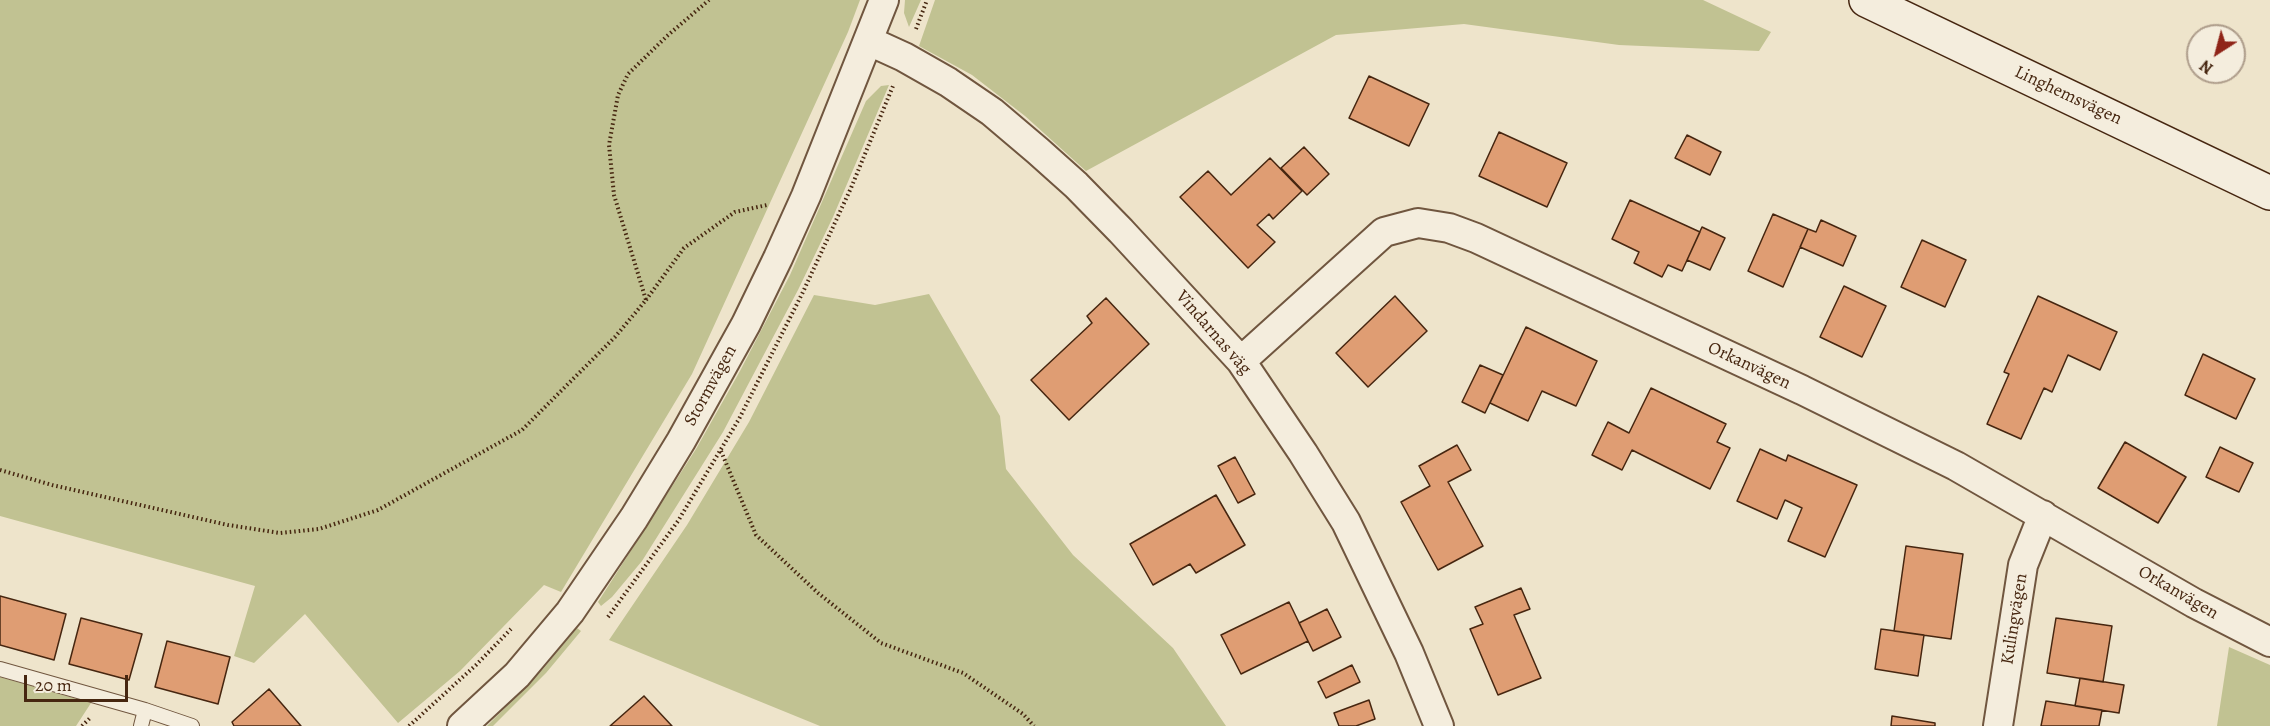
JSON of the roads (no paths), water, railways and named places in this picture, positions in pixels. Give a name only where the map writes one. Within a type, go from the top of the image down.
[{"type":"main road","name":"Linghemsvägen","points":[[1866,0],[2270,193]]},
{"type":"street","name":"Stormvägen","points":[[462,726],[517,675],[570,612],[634,518],[681,441],[724,364],[773,268],[806,196],[884,0]]},
{"type":"street","name":"Vindarnas väg","points":[[869,41],[904,57],[948,82],[992,112],[1038,151],[1076,185],[1121,231],[1241,361],[1346,522],[1409,653],[1438,726]]},
{"type":"street","name":"Orkanvägen","points":[[1241,361],[1384,232],[1418,223],[1449,228],[1476,238],[1802,390],[1956,466],[2043,514],[2194,603],[2270,642]]},
{"type":"street","name":"Kulingvägen","points":[[1998,726],[2023,565],[2043,514]]},
{"type":"lane","points":[[0,669],[145,710],[192,726]]},
{"type":"lane","points":[[141,726],[145,710]]}]
